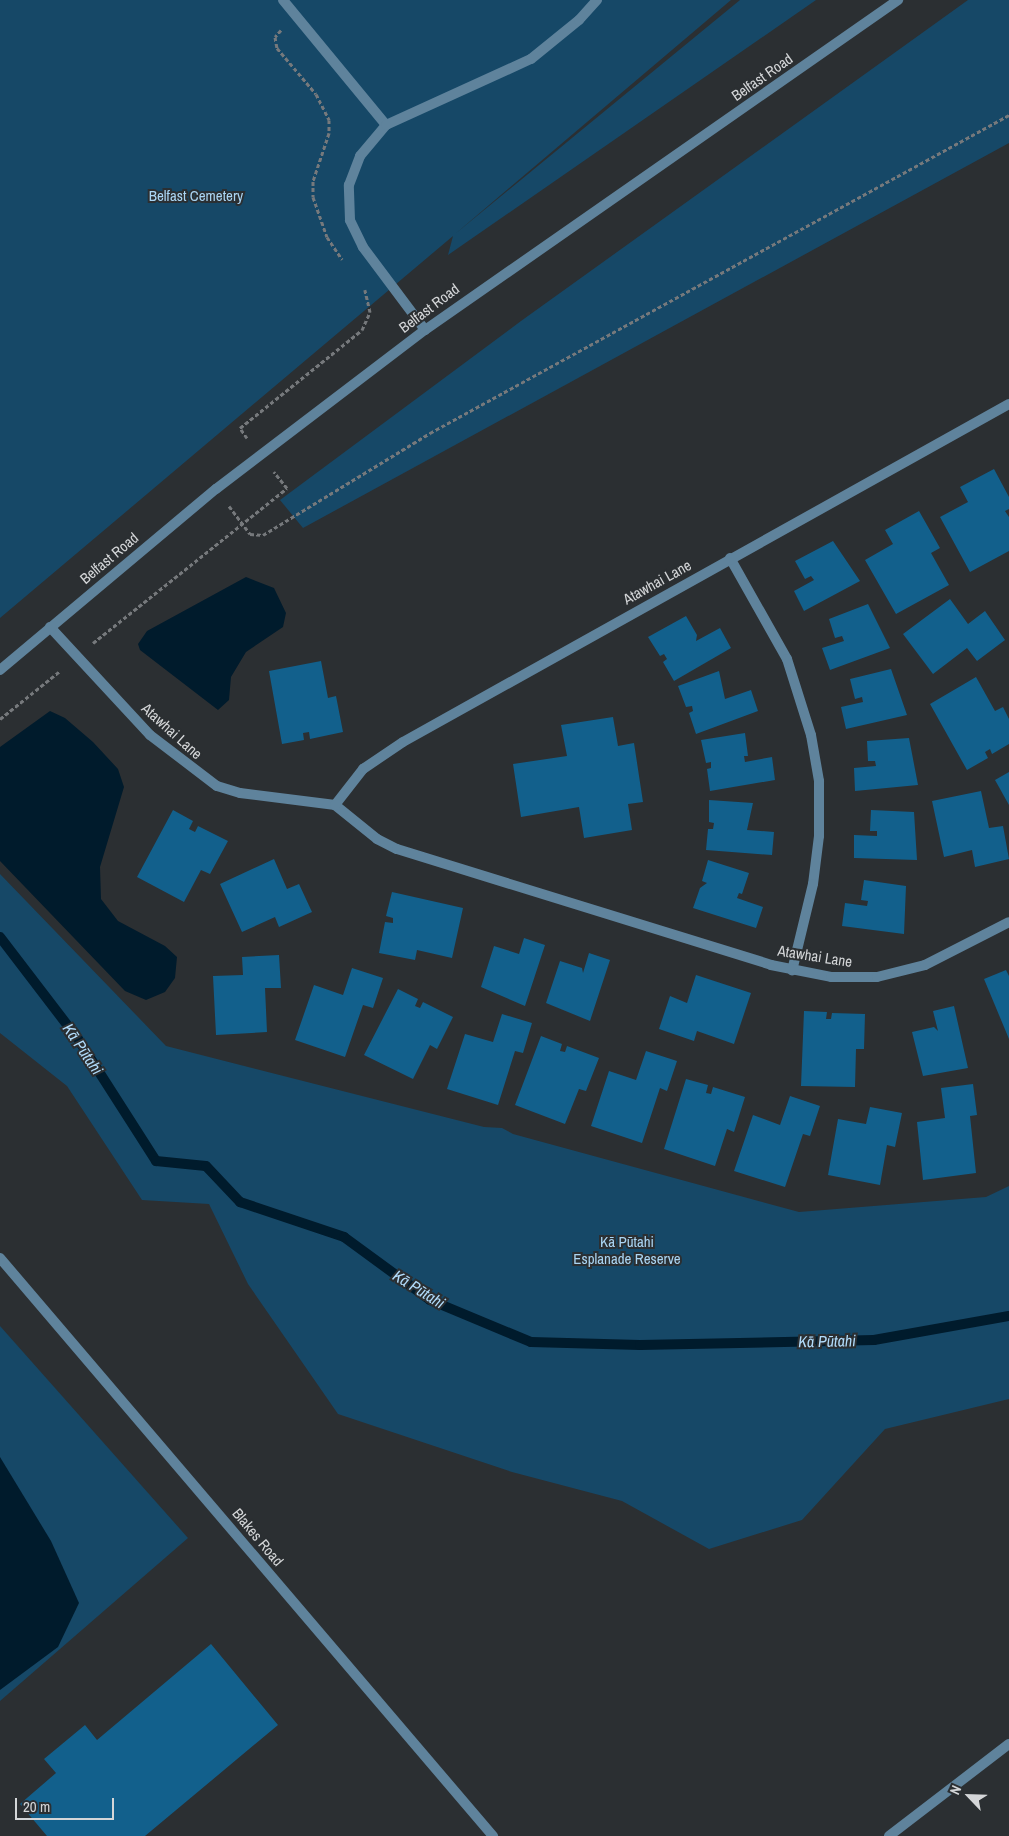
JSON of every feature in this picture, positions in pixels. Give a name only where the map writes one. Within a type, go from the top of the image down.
[{"type":"street","points":[[284,0],[386,125]]},
{"type":"street","points":[[424,330],[362,247],[350,220],[353,171],[370,142],[386,125],[531,59],[597,0]]},
{"type":"street","name":"Belfast Road","points":[[0,670],[216,489],[424,330],[898,0]]},
{"type":"street","name":"Atawhai Lane","points":[[335,805],[363,769],[403,742],[1009,404]]},
{"type":"street","points":[[730,558],[787,659],[809,727],[819,781],[819,836],[813,884],[792,971]]},
{"type":"street","name":"Atawhai Lane","points":[[50,627],[150,735],[196,773],[240,793],[335,805],[377,839],[397,849],[792,971],[854,978],[900,972],[962,948],[1009,922]]},
{"type":"street","name":"Blakes Road","points":[[0,1258],[493,1836]]},
{"type":"street","points":[[893,1835],[1009,1744]]},
{"type":"path","points":[[297,17],[277,34],[275,42],[326,110],[329,133],[316,167],[313,196],[327,237],[348,266]]},
{"type":"path","points":[[216,489],[250,534],[264,534],[430,433],[1009,115]]},
{"type":"path","points":[[244,434],[240,428],[362,330],[370,312],[363,287]]},
{"type":"path","points":[[103,634],[287,488],[284,484]]},
{"type":"path","points":[[0,719],[52,678]]},
{"type":"green space","name":"Belfast Cemetery","points":[[0,0],[731,0],[455,234],[740,0],[816,0],[448,255],[453,236],[0,618]]},
{"type":"green space","points":[[968,0],[1009,0],[1009,143],[303,528],[280,500],[521,321]]},
{"type":"green space","name":"Kā Pūtahi Esplanade Reserve","points":[[0,874],[166,1046],[484,1127],[502,1128],[513,1134],[799,1212],[986,1197],[1009,1186],[1009,1399],[885,1429],[802,1520],[709,1549],[622,1501],[512,1472],[338,1414],[248,1284],[209,1204],[142,1200],[67,1086],[0,1033]]},
{"type":"green space","points":[[0,1326],[188,1538],[0,1701]]},
{"type":"shaded area","points":[[246,577],[274,588],[286,613],[283,627],[246,652],[231,677],[229,700],[218,710],[140,650],[138,644],[147,631]]},
{"type":"shaded area","points":[[50,711],[65,718],[93,742],[118,769],[124,787],[100,867],[101,899],[118,921],[165,946],[177,957],[175,978],[165,992],[146,1000],[125,991],[0,861],[0,747]]},
{"type":"shaded area","points":[[0,1457],[51,1541],[79,1603],[58,1647],[0,1690]]},
{"type":"building","points":[[994,469],[1009,497],[1009,509],[1005,511],[1009,517],[1009,551],[970,572],[940,517],[968,502],[960,487]]},
{"type":"building","points":[[919,511],[940,548],[931,553],[949,585],[896,614],[865,560],[893,544],[885,530]]},
{"type":"building","points":[[833,541],[860,581],[804,611],[794,591],[814,580],[811,576],[805,579],[795,561]]},
{"type":"building","points":[[950,599],[968,624],[985,611],[1005,640],[977,661],[967,648],[933,674],[903,634]]},
{"type":"building","points":[[868,604],[890,648],[830,670],[822,648],[844,641],[842,636],[835,638],[829,619]]},
{"type":"building","points":[[686,616],[697,635],[696,641],[720,628],[731,648],[674,681],[663,662],[667,659],[664,654],[660,656],[648,637]]},
{"type":"building","points":[[321,661],[328,698],[336,696],[343,732],[310,739],[309,732],[303,733],[304,740],[282,744],[269,671]]},
{"type":"building","points":[[891,669],[907,715],[846,729],[841,707],[863,702],[862,697],[855,699],[850,679]]},
{"type":"building","points":[[719,671],[725,699],[751,690],[758,711],[696,734],[689,713],[693,711],[692,706],[686,707],[678,686]]},
{"type":"building","points":[[976,677],[995,711],[1003,707],[1009,719],[1009,744],[992,754],[990,749],[985,752],[988,758],[967,770],[930,704]]},
{"type":"building","points":[[613,717],[618,746],[634,743],[643,802],[628,804],[632,830],[584,838],[579,807],[521,817],[513,764],[567,756],[561,725]]},
{"type":"building","points":[[745,733],[748,756],[744,756],[745,762],[772,757],[775,780],[710,791],[707,769],[711,768],[711,762],[706,763],[701,740]]},
{"type":"building","points":[[909,738],[918,785],[855,791],[854,768],[876,766],[875,761],[868,761],[867,741]]},
{"type":"building","points":[[1009,772],[1009,805],[995,780]]},
{"type":"building","points":[[981,791],[989,828],[1003,826],[1009,859],[975,867],[972,850],[944,857],[932,801]]},
{"type":"building","points":[[709,800],[753,803],[747,830],[774,832],[772,855],[706,850],[708,829],[713,829],[714,823],[709,822]]},
{"type":"building","points":[[173,810],[193,821],[189,829],[195,832],[198,826],[228,841],[210,874],[201,870],[184,902],[137,877]]},
{"type":"building","points":[[871,810],[914,812],[917,860],[854,858],[854,835],[877,836],[877,831],[870,831]]},
{"type":"building","points":[[274,859],[287,889],[299,884],[312,912],[279,927],[275,917],[242,932],[220,884]]},
{"type":"building","points":[[708,860],[749,873],[742,894],[739,893],[737,898],[763,907],[756,928],[693,908],[700,888],[707,883],[702,881]]},
{"type":"building","points":[[864,880],[906,886],[904,934],[842,926],[845,903],[867,906],[868,901],[861,900]]},
{"type":"building","points":[[392,892],[463,908],[452,958],[417,950],[415,960],[379,953],[385,922],[393,923],[393,918],[386,916]]},
{"type":"building","points":[[524,938],[545,945],[525,1006],[481,987],[494,946],[519,954]]},
{"type":"building","points":[[589,953],[610,960],[590,1021],[546,1003],[560,961],[582,968],[583,973]]},
{"type":"building","points":[[279,955],[281,988],[265,988],[267,1032],[216,1035],[213,976],[243,975],[242,957]]},
{"type":"building","points":[[352,968],[383,978],[373,1008],[363,1005],[345,1057],[295,1040],[314,985],[343,995]]},
{"type":"building","points":[[1006,970],[1009,976],[1009,1039],[984,979]]},
{"type":"building","points":[[696,975],[751,993],[734,1044],[697,1031],[694,1041],[659,1029],[670,996],[687,1003]]},
{"type":"building","points":[[398,989],[418,999],[415,1006],[420,1008],[423,1002],[453,1017],[437,1049],[430,1045],[413,1079],[364,1055]]},
{"type":"building","points":[[954,1006],[968,1068],[923,1076],[912,1032],[934,1027],[938,1031],[933,1011]]},
{"type":"building","points":[[804,1011],[827,1012],[826,1019],[831,1019],[832,1013],[865,1014],[864,1049],[856,1049],[855,1087],[801,1086]]},
{"type":"building","points":[[502,1014],[532,1023],[523,1053],[515,1051],[498,1105],[447,1089],[465,1034],[493,1042]]},
{"type":"building","points":[[541,1036],[562,1044],[560,1051],[565,1052],[567,1046],[599,1058],[586,1091],[579,1089],[565,1124],[515,1105]]},
{"type":"building","points":[[646,1051],[677,1061],[667,1091],[660,1088],[642,1143],[591,1126],[609,1071],[636,1080]]},
{"type":"building","points":[[686,1079],[708,1085],[706,1093],[711,1094],[713,1087],[745,1097],[734,1132],[727,1129],[715,1166],[664,1149]]},
{"type":"building","points":[[973,1084],[977,1115],[970,1116],[976,1173],[923,1180],[917,1122],[945,1118],[941,1088]]},
{"type":"building","points":[[790,1096],[820,1106],[810,1136],[803,1134],[785,1187],[734,1171],[753,1115],[780,1125]]},
{"type":"building","points":[[870,1107],[902,1113],[895,1147],[887,1145],[880,1185],[828,1175],[838,1119],[866,1124]]},
{"type":"building","points":[[211,1644],[278,1725],[145,1836],[47,1836],[20,1804],[56,1773],[44,1759],[85,1725],[97,1740]]},
{"type":"waterway","name":"Kā Pūtahi","points":[[0,937],[78,1039],[156,1161],[206,1166],[240,1202],[344,1237],[430,1300],[531,1342],[640,1345],[874,1340],[1009,1316]]}]
